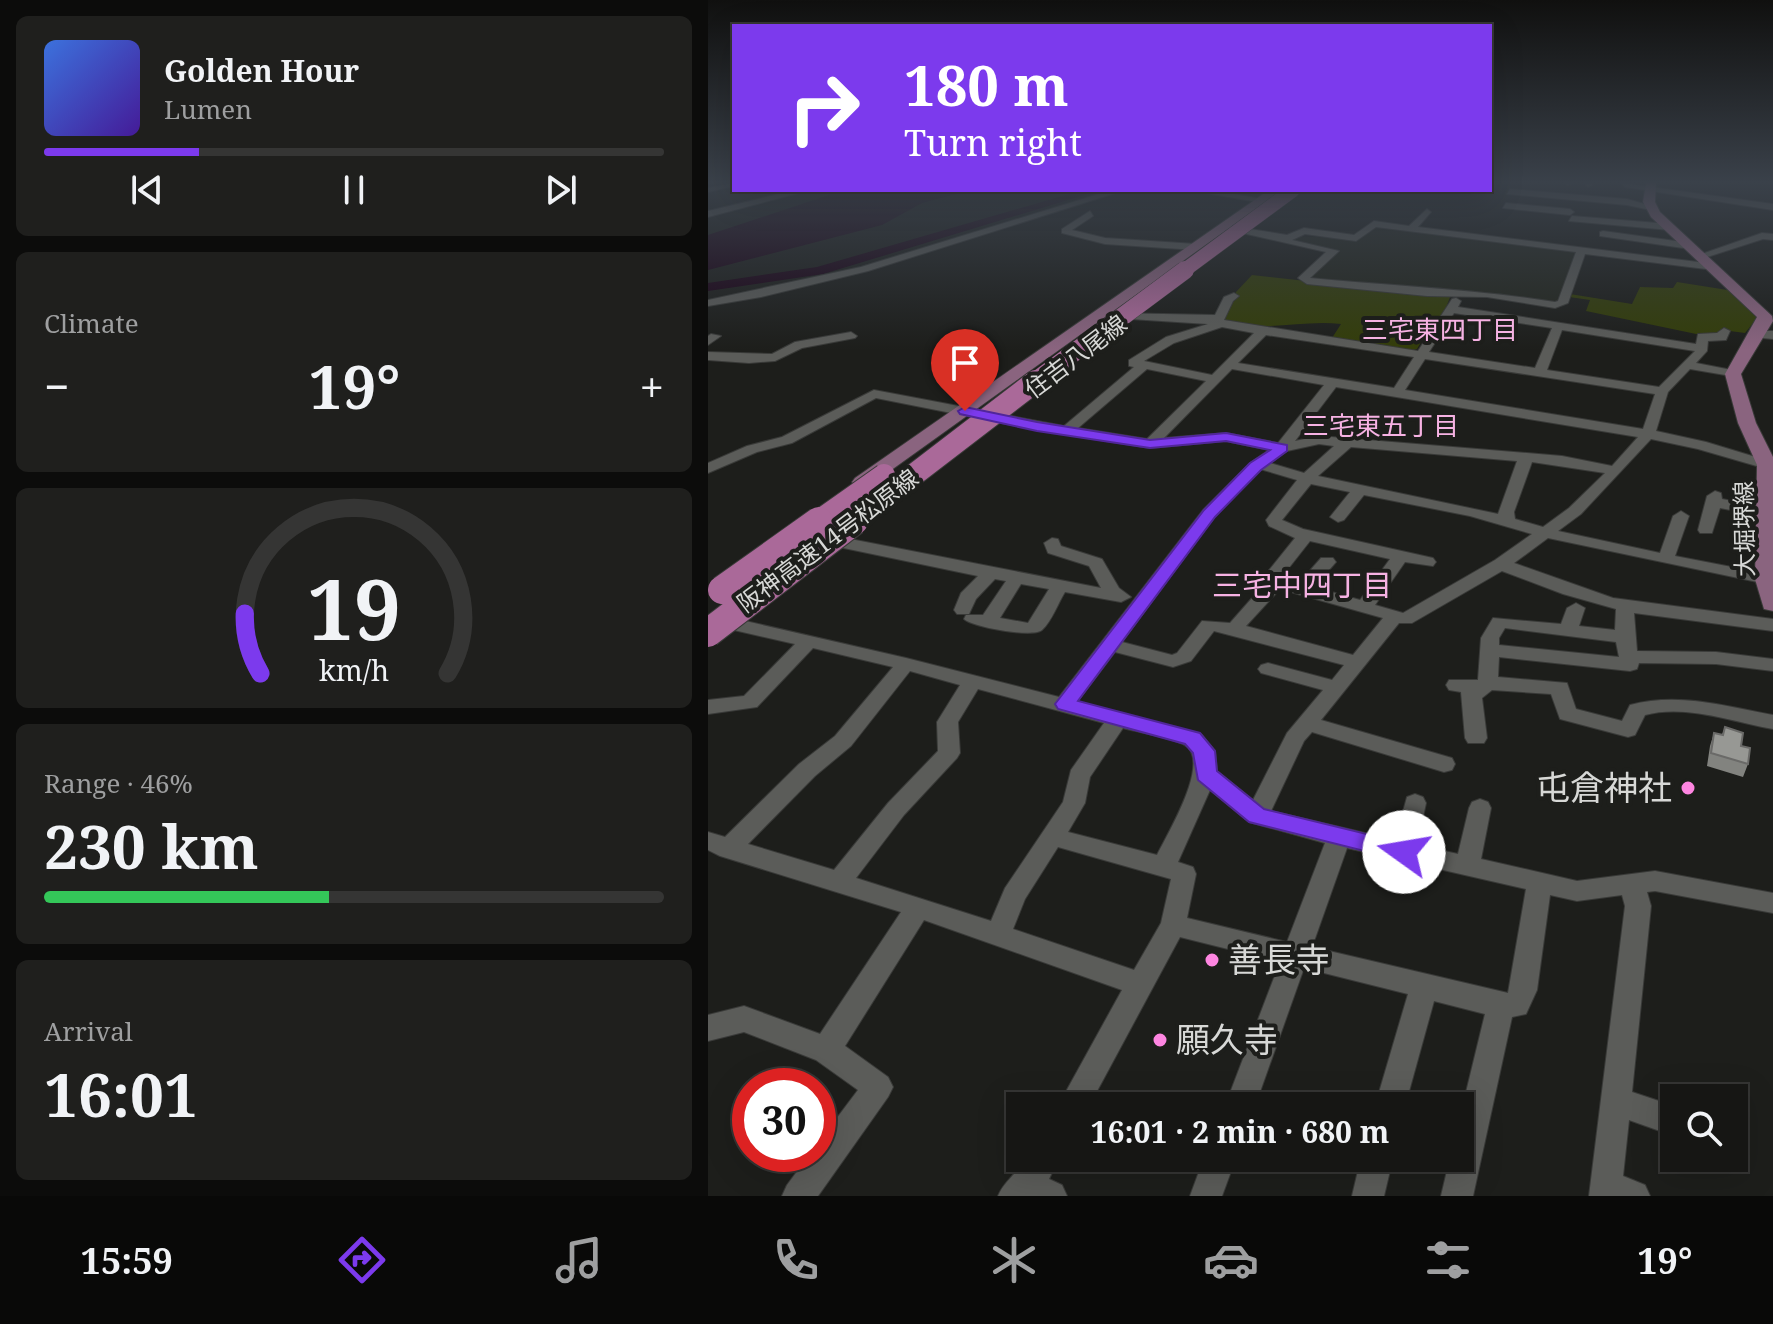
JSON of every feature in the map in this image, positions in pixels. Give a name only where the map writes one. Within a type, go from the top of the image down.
[{"type":"highway","name":"阪神高速14号松原線","points":[[715,592],[1005,391],[1212,239]]},
{"type":"highway","points":[[714,623],[1227,239]]},
{"type":"main road","name":"住吉八尾線","points":[[715,592],[1196,247],[1213,239]]},
{"type":"main road","name":"住吉八尾線","points":[[708,640],[714,623],[840,542],[995,417],[1130,317],[1222,239]]},
{"type":"main road","points":[[1683,239],[1764,316],[1764,335],[1733,374]]},
{"type":"main road","name":"大堀堺線","points":[[1733,374],[1747,423],[1767,465],[1769,580],[1773,604]]},
{"type":"street","points":[[708,303],[837,277],[962,239]]},
{"type":"street","points":[[1096,239],[1196,247]]},
{"type":"street","points":[[1287,239],[1283,241],[1335,252],[1303,278],[1307,281],[1427,293],[1462,292],[1555,305],[1563,303],[1581,251]]},
{"type":"street","points":[[1491,239],[1581,251],[1701,256],[1753,239]]},
{"type":"street","points":[[1624,239],[1701,256]]},
{"type":"street","points":[[1397,393],[1462,292]]},
{"type":"street","points":[[1215,379],[1133,363],[1170,340],[1214,322],[1228,299],[1234,296]]},
{"type":"street","points":[[1451,309],[1701,348]]},
{"type":"street","points":[[1105,313],[1214,322],[1662,391]]},
{"type":"street","points":[[1539,373],[1559,324]]},
{"type":"street","points":[[1150,444],[1263,331]]},
{"type":"street","points":[[1276,582],[1405,619],[1501,564],[1575,511],[1648,434],[1662,391],[1701,348],[1702,337],[1722,337],[1724,331]]},
{"type":"street","points":[[708,356],[775,357],[799,345],[851,336]]},
{"type":"street","points":[[1228,365],[1648,434],[1701,445],[1767,465]]},
{"type":"street","points":[[1688,365],[1733,374]]},
{"type":"street","points":[[1068,430],[1143,366]]},
{"type":"street","points":[[1262,465],[1282,448],[1333,382]]},
{"type":"street","points":[[708,469],[752,449],[787,440],[874,394],[1150,444],[1226,437],[1282,448],[1311,441],[1347,443],[1526,457],[1616,471]]},
{"type":"street","points":[[1347,443],[1331,453],[1283,505],[1275,523],[1303,534],[1427,562]]},
{"type":"street","points":[[1508,522],[1506,512],[1526,457]]},
{"type":"street","points":[[1065,704],[1110,645],[1131,600],[1255,466],[1262,465],[1310,479],[1508,522],[1541,533],[1769,580]]},
{"type":"street","points":[[1338,517],[1360,489]]},
{"type":"street","points":[[1706,530],[1714,499],[1767,512]]},
{"type":"street","points":[[1666,558],[1681,516]]},
{"type":"street","points":[[1234,629],[1276,582],[1275,574],[1299,545],[1305,536],[1303,534]]},
{"type":"street","points":[[840,542],[1131,600]]},
{"type":"street","points":[[1052,543],[1054,549],[1096,563],[1112,591],[1131,600]]},
{"type":"street","points":[[1364,608],[1401,556]]},
{"type":"street","points":[[1302,590],[1327,562]]},
{"type":"street","points":[[1501,564],[1573,592],[1625,605],[1773,625]]},
{"type":"street","points":[[975,617],[975,587],[992,572]]},
{"type":"street","points":[[975,617],[1017,577]]},
{"type":"street","points":[[975,617],[1031,629],[1037,625],[1060,585]]},
{"type":"street","points":[[1489,651],[1525,652],[1630,665],[1626,647],[1625,605]]},
{"type":"street","points":[[1569,629],[1576,608]]},
{"type":"street","points":[[1257,816],[1295,738],[1394,617]]},
{"type":"street","points":[[1476,738],[1472,688],[1489,651],[1490,638],[1500,622],[1569,629],[1626,647],[1773,665]]},
{"type":"street","points":[[714,623],[906,664],[1193,739],[1204,751],[1206,774],[1164,867]]},
{"type":"street","points":[[1110,645],[1173,661],[1184,657],[1209,625],[1357,662]]},
{"type":"street","points":[[708,707],[750,702],[809,641]]},
{"type":"street","points":[[713,844],[843,741],[906,664]]},
{"type":"street","points":[[1268,669],[1338,688]]},
{"type":"street","points":[[838,883],[900,805],[949,753],[944,737],[946,716],[974,681]]},
{"type":"street","points":[[1472,688],[1560,688],[1567,714],[1628,730],[1637,710],[1653,706],[1684,707],[1773,722]]},
{"type":"street","points":[[998,935],[1014,895],[1074,803],[1079,776],[1118,719]]},
{"type":"street","points":[[1307,723],[1444,764]]},
{"type":"street","points":[[1206,774],[1257,816],[1404,852],[1577,891],[1655,881],[1773,903]]},
{"type":"street","points":[[1404,852],[1415,803]]},
{"type":"street","points":[[1467,866],[1480,808]]},
{"type":"street","points":[[1054,837],[1184,874],[1173,925],[1081,1092]]},
{"type":"street","points":[[1245,1092],[1339,837]]},
{"type":"street","points":[[713,844],[918,907],[1141,985]]},
{"type":"street","points":[[1173,925],[1501,1005],[1516,1005],[1523,990],[1540,882]]},
{"type":"street","points":[[1615,1193],[1616,1101],[1638,906],[1632,885]]},
{"type":"street","points":[[826,1050],[918,907]]},
{"type":"street","points":[[1394,1092],[1424,986]]},
{"type":"street","points":[[1457,1196],[1501,1005]]},
{"type":"street","points":[[708,1028],[744,1019],[826,1050],[878,1087],[798,1196]]},
{"type":"street","points":[[1616,1101],[1660,1116]]},
{"type":"street","points":[[1206,1196],[1215,1172]]},
{"type":"street","points":[[1368,1196],[1374,1172]]},
{"type":"shaded area","points":[[708,239],[829,239],[708,270]]},
{"type":"shaded area","points":[[1477,239],[1578,251],[1560,302],[1551,303],[1486,293],[1310,280],[1307,277],[1339,251],[1291,241]]},
{"type":"green space","points":[[1252,275],[1450,297],[1444,313],[1428,337],[1424,337],[1417,349],[1413,350],[1332,338],[1341,324],[1252,326],[1224,320],[1236,292]]},
{"type":"green space","points":[[1677,282],[1734,291],[1758,317],[1745,333],[1722,330],[1720,335],[1701,335],[1586,311],[1590,300],[1569,297],[1570,294],[1632,304],[1640,287],[1673,288]]},
{"type":"building","points":[[1725,727],[1743,733],[1741,746],[1750,748],[1748,764],[1711,753],[1714,733],[1723,735]]},
{"type":"waterway","points":[[708,287],[818,271],[928,239]]},
{"type":"place","name":"屯倉神社","points":[[1688,788]]},
{"type":"place","name":"善長寺","points":[[1212,960]]},
{"type":"place","name":"願久寺","points":[[1160,1040]]},
{"type":"district","name":"三宅東四丁目","points":[[1440,330]]},
{"type":"district","name":"三宅東五丁目","points":[[1381,426]]},
{"type":"district","name":"三宅中四丁目","points":[[1302,586]]},
{"type":"route","points":[[965,411],[1150,444],[1226,437],[1282,448],[1262,465],[1255,466],[1209,513],[1065,704],[1193,739],[1204,751],[1206,774],[1257,816],[1404,852]]}]
